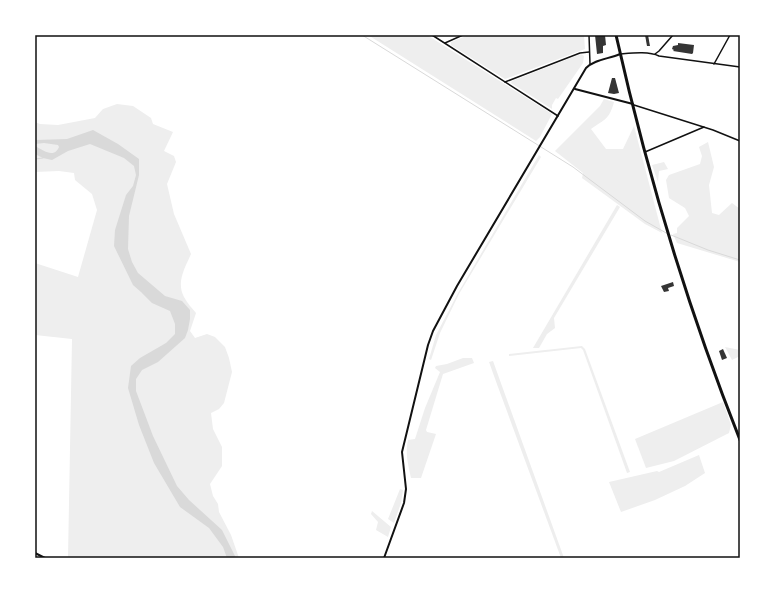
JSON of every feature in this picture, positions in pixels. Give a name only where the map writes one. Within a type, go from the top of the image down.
[{"type":"main road","points":[[616,35],[645,152],[675,256],[740,440]]},
{"type":"street","points":[[432,35],[558,116]]},
{"type":"street","points":[[444,43],[463,35]]},
{"type":"street","points":[[589,35],[590,64]]},
{"type":"street","points":[[655,54],[673,35]]},
{"type":"street","points":[[714,64],[730,35]]},
{"type":"street","points":[[505,82],[580,53],[589,52]]},
{"type":"street","points":[[384,558],[404,503],[406,489],[402,452],[428,345],[433,331],[456,286],[586,68],[590,64],[620,54],[632,53],[655,54],[659,56],[740,67]]},
{"type":"street","points":[[574,89],[633,104],[704,127],[740,141]]},
{"type":"street","points":[[645,152],[704,127]]},
{"type":"street","points":[[35,553],[45,558]]},
{"type":"shaded area","points":[[368,35],[427,35],[552,114],[540,137],[536,141]]},
{"type":"shaded area","points":[[469,35],[584,35],[585,49],[505,79],[451,45],[451,42]]},
{"type":"shaded area","points":[[581,54],[584,56],[583,63],[558,99],[556,98],[552,105],[552,109],[511,83],[512,81]]},
{"type":"shaded area","points":[[604,99],[614,102],[610,112],[606,118],[591,129],[606,149],[623,149],[634,126],[662,233],[645,224],[582,178],[583,173],[555,151],[600,106]]},
{"type":"shaded area","points":[[117,104],[133,106],[151,118],[153,124],[173,132],[164,151],[174,156],[176,162],[167,184],[174,214],[191,254],[181,280],[182,291],[185,299],[196,313],[190,331],[195,338],[207,334],[215,337],[225,347],[232,372],[224,403],[219,409],[211,413],[213,429],[222,447],[222,466],[210,484],[213,496],[218,504],[219,512],[231,535],[239,558],[68,558],[72,339],[35,335],[35,263],[78,277],[97,210],[92,194],[75,180],[74,173],[59,171],[35,172],[35,122],[40,124],[58,125],[95,118],[103,109]]},
{"type":"shaded area","points":[[93,130],[118,144],[139,159],[139,175],[129,216],[128,249],[132,262],[138,273],[165,296],[182,301],[190,310],[190,319],[185,338],[158,362],[142,370],[136,379],[136,391],[153,436],[177,486],[189,500],[222,530],[236,558],[227,558],[223,547],[209,528],[180,507],[154,463],[139,425],[128,388],[131,366],[140,358],[166,343],[175,334],[175,324],[170,311],[152,303],[133,285],[114,246],[115,230],[126,195],[133,186],[136,175],[134,166],[124,158],[90,144],[68,151],[52,160],[35,154],[35,146],[51,153],[57,151],[59,147],[58,145],[44,143],[35,144],[35,140],[67,139]]},
{"type":"shaded area","points":[[708,142],[714,167],[709,185],[712,213],[719,215],[732,203],[740,209],[740,262],[677,243],[673,234],[677,233],[677,228],[689,216],[685,208],[669,198],[666,180],[669,175],[700,164],[702,156],[699,147]]},
{"type":"shaded area","points":[[539,155],[541,157],[459,294],[440,333],[431,360],[429,359],[436,335],[458,293]]},
{"type":"shaded area","points":[[664,162],[668,169],[659,171],[658,182],[652,165]]},
{"type":"shaded area","points":[[617,205],[620,207],[554,318],[555,328],[547,334],[539,348],[533,348]]},
{"type":"shaded area","points":[[582,346],[585,349],[630,472],[627,473],[581,348],[509,356],[509,354]]},
{"type":"shaded area","points":[[725,347],[740,350],[740,358],[738,357],[732,360]]},
{"type":"shaded area","points":[[463,358],[472,358],[474,363],[443,374],[426,430],[427,432],[436,434],[421,478],[411,478],[407,454],[408,440],[415,439],[425,408],[440,372],[435,368],[436,366],[447,364]]},
{"type":"shaded area","points":[[493,361],[564,558],[561,558],[489,362]]},
{"type":"shaded area","points":[[723,402],[731,425],[729,433],[674,461],[646,468],[635,439]]},
{"type":"shaded area","points":[[699,455],[705,473],[685,486],[655,500],[621,512],[609,482],[657,471],[659,472]]},
{"type":"shaded area","points":[[400,489],[403,490],[401,503],[394,523],[388,519]]},
{"type":"shaded area","points":[[372,511],[391,527],[388,537],[376,530],[378,522],[371,514]]},
{"type":"building","points":[[595,35],[605,35],[606,45],[603,46],[603,53],[597,54]]},
{"type":"building","points":[[645,35],[648,35],[650,46],[647,46]]},
{"type":"building","points":[[678,43],[694,45],[693,53],[673,51],[673,46],[678,45]]},
{"type":"building","points":[[612,78],[615,78],[619,93],[608,93]]},
{"type":"building","points":[[673,282],[674,286],[668,288],[669,291],[664,292],[661,286]]},
{"type":"building","points":[[723,349],[727,358],[722,360],[719,351]]},
{"type":"waterway","points":[[362,35],[573,167],[645,221],[668,234]]},
{"type":"waterway","points":[[35,159],[43,158]]},
{"type":"waterway","points":[[671,235],[708,250],[740,260]]}]
